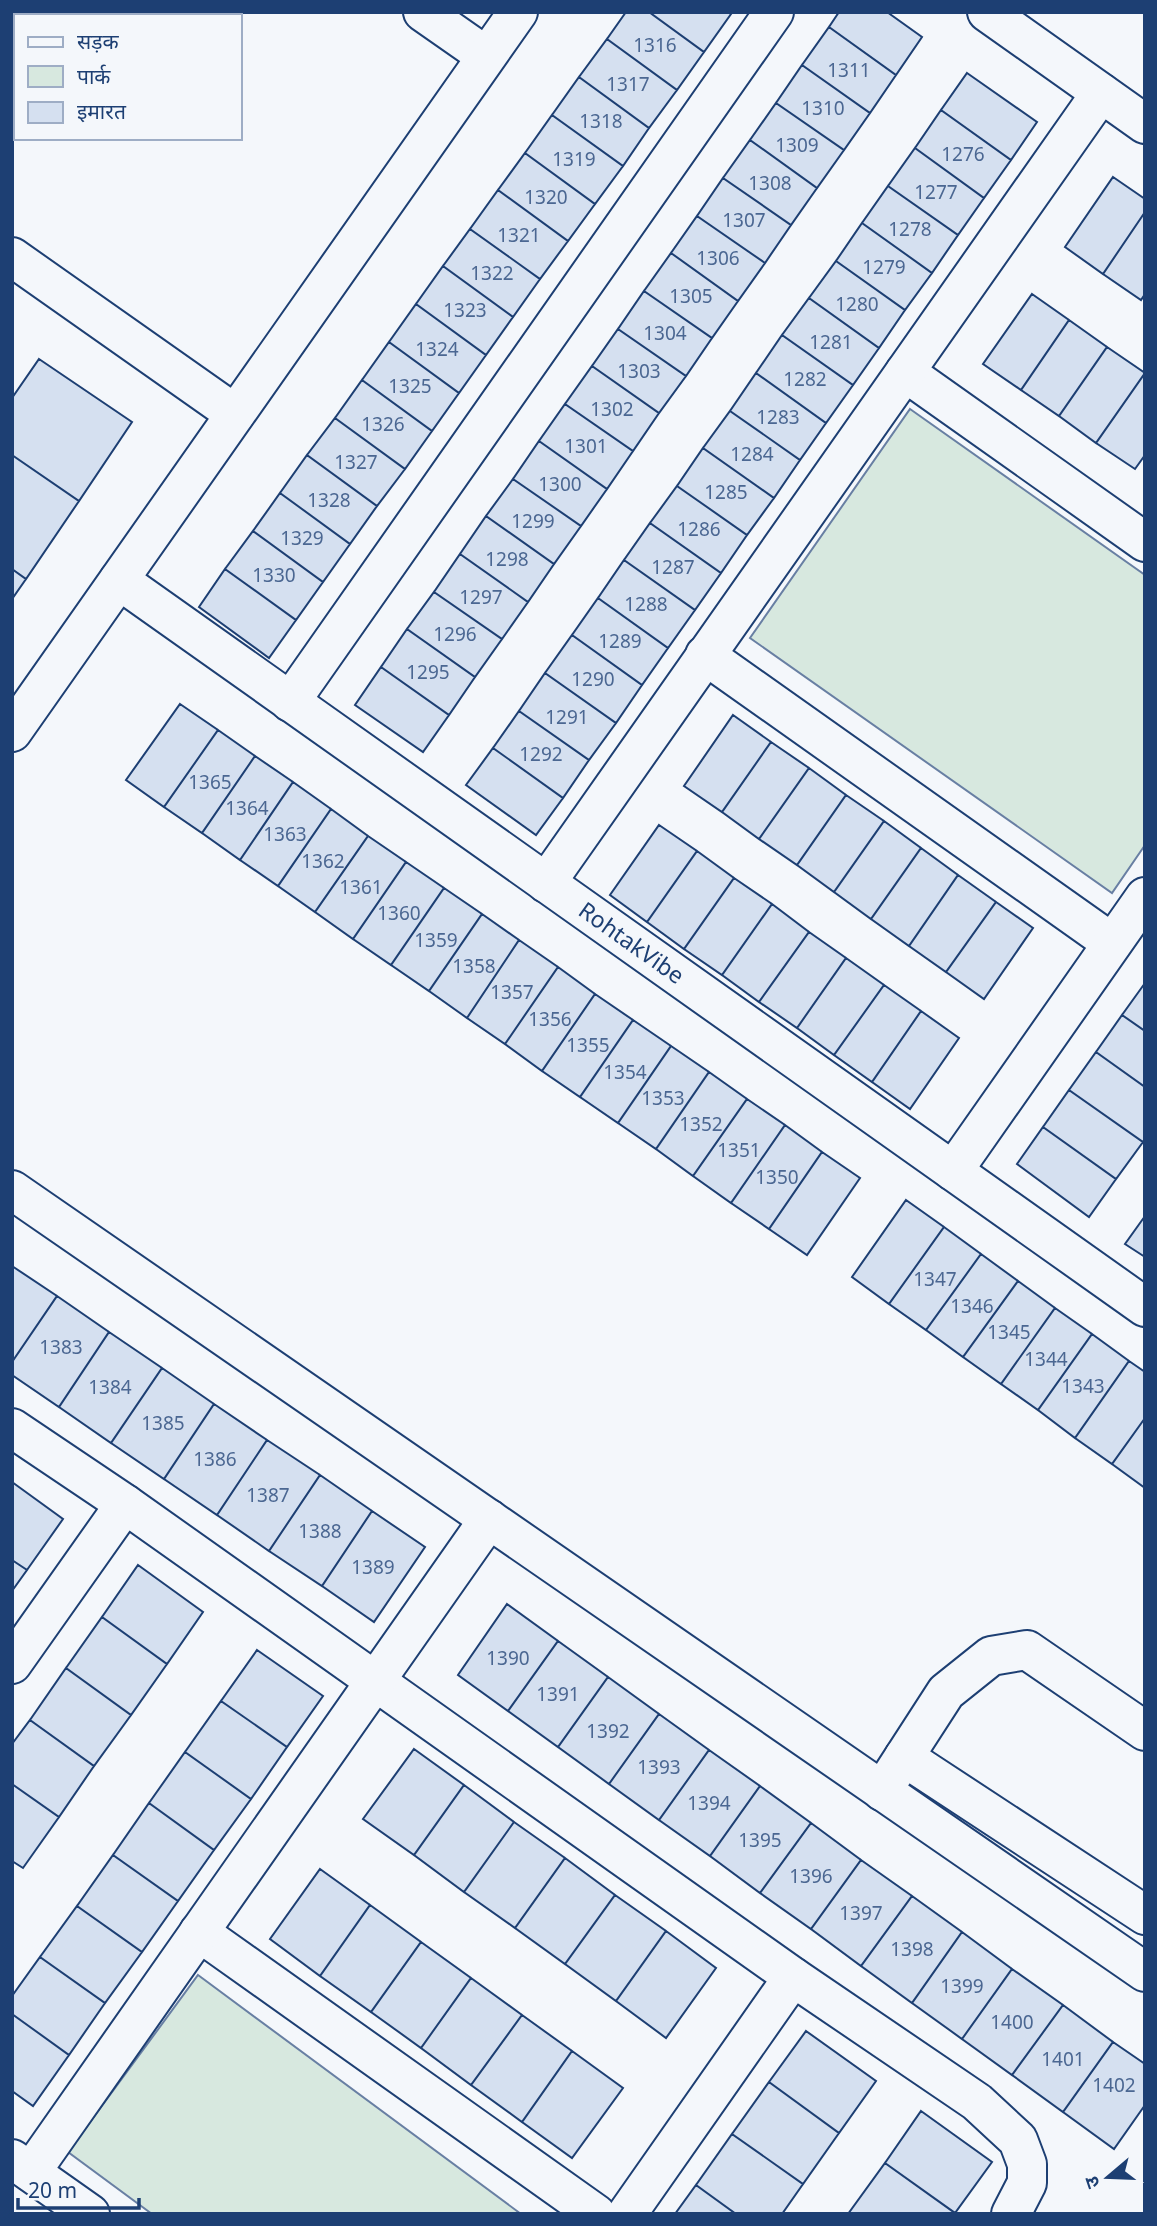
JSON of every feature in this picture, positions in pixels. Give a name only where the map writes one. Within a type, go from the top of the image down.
[{"type":"street","points":[[423,12],[486,56]]},
{"type":"street","points":[[12,733],[518,12]]},
{"type":"street","points":[[290,702],[774,12]]},
{"type":"street","points":[[987,12],[1145,124]]},
{"type":"street","points":[[547,883],[1101,93]]},
{"type":"street","points":[[12,257],[235,414]]},
{"type":"street","points":[[905,372],[1145,542]]},
{"type":"street","name":"RohtakVibe","points":[[119,580],[1145,1307]]},
{"type":"street","points":[[705,655],[1112,943]]},
{"type":"street","points":[[953,1171],[1145,897]]},
{"type":"street","points":[[12,1189],[1145,1972]]},
{"type":"street","points":[[12,1428],[125,1504],[793,1978],[978,2102],[1018,2140],[1027,2164],[1027,2183],[1012,2214]]},
{"type":"street","points":[[12,1664],[125,1504]]},
{"type":"street","points":[[90,2214],[21,2165],[199,1932],[488,1518]]},
{"type":"street","points":[[882,1791],[946,1692],[992,1656],[1027,1650],[1145,1731]]},
{"type":"street","points":[[904,1757],[1143,1910]]},
{"type":"street","points":[[199,1932],[596,2214]]},
{"type":"street","points":[[627,2214],[793,1978]]},
{"type":"green space","points":[[910,409],[1145,575],[1145,845],[1112,893],[750,638]]},
{"type":"green space","points":[[198,1975],[521,2214],[152,2214],[68,2152]]},
{"type":"building","points":[[626,12],[649,12],[704,52],[677,90],[607,39]]},
{"type":"building","points":[[649,12],[728,12],[731,14],[704,52]]},
{"type":"building","points":[[839,12],[887,12],[922,37],[896,75],[829,27]]},
{"type":"building","points":[[829,27],[896,75],[870,113],[802,65]]},
{"type":"building","points":[[607,39],[677,90],[649,128],[579,77]]},
{"type":"building","points":[[802,65],[870,113],[844,150],[776,103]]},
{"type":"building","points":[[967,73],[1037,122],[1011,160],[941,110]]},
{"type":"building","points":[[579,77],[649,128],[623,166],[552,115]]},
{"type":"building","points":[[776,103],[844,150],[817,188],[750,140]]},
{"type":"building","points":[[941,110],[1011,160],[984,198],[915,148]]},
{"type":"building","points":[[552,115],[623,166],[595,204],[525,153]]},
{"type":"building","points":[[750,140],[817,188],[791,225],[723,178]]},
{"type":"building","points":[[915,148],[984,198],[958,235],[888,186]]},
{"type":"building","points":[[525,153],[595,204],[568,241],[498,190]]},
{"type":"building","points":[[1113,177],[1145,199],[1145,212],[1103,274],[1065,247]]},
{"type":"building","points":[[723,178],[791,225],[765,263],[697,216]]},
{"type":"building","points":[[888,186],[958,235],[932,273],[862,223]]},
{"type":"building","points":[[498,190],[568,241],[540,279],[470,229]]},
{"type":"building","points":[[1145,212],[1145,294],[1141,300],[1103,274]]},
{"type":"building","points":[[697,216],[765,263],[738,301],[671,253]]},
{"type":"building","points":[[862,223],[932,273],[905,310],[836,261]]},
{"type":"building","points":[[470,229],[540,279],[513,317],[443,266]]},
{"type":"building","points":[[671,253],[738,301],[712,338],[644,291]]},
{"type":"building","points":[[836,261],[905,310],[879,348],[809,298]]},
{"type":"building","points":[[443,266],[513,317],[486,355],[416,304]]},
{"type":"building","points":[[644,291],[712,338],[686,376],[618,329]]},
{"type":"building","points":[[1032,294],[1069,320],[1021,390],[983,364]]},
{"type":"building","points":[[809,298],[879,348],[853,385],[782,335]]},
{"type":"building","points":[[416,304],[486,355],[459,393],[389,342]]},
{"type":"building","points":[[1069,320],[1107,347],[1059,416],[1021,390]]},
{"type":"building","points":[[618,329],[686,376],[659,413],[592,366]]},
{"type":"building","points":[[782,335],[853,385],[826,423],[756,373]]},
{"type":"building","points":[[389,342],[459,393],[432,431],[362,380]]},
{"type":"building","points":[[1107,347],[1145,373],[1096,443],[1059,416]]},
{"type":"building","points":[[39,359],[132,422],[79,501],[12,455],[12,398]]},
{"type":"building","points":[[592,366],[659,413],[633,451],[565,404]]},
{"type":"building","points":[[756,373],[826,423],[800,460],[730,411]]},
{"type":"building","points":[[1145,373],[1145,455],[1135,469],[1096,443]]},
{"type":"building","points":[[362,380],[432,431],[405,469],[335,418]]},
{"type":"building","points":[[565,404],[633,451],[607,489],[539,441]]},
{"type":"building","points":[[730,411],[800,460],[774,498],[703,448]]},
{"type":"building","points":[[335,418],[405,469],[377,506],[307,455]]},
{"type":"building","points":[[539,441],[607,489],[581,526],[513,479]]},
{"type":"building","points":[[703,448],[774,498],[747,535],[677,486]]},
{"type":"building","points":[[12,455],[79,501],[26,579],[12,569]]},
{"type":"building","points":[[307,455],[377,506],[350,544],[280,493]]},
{"type":"building","points":[[513,479],[581,526],[554,564],[486,516]]},
{"type":"building","points":[[677,486],[747,535],[721,573],[650,523]]},
{"type":"building","points":[[280,493],[350,544],[323,582],[253,531]]},
{"type":"building","points":[[486,516],[554,564],[528,602],[460,554]]},
{"type":"building","points":[[650,523],[721,573],[695,610],[624,560]]},
{"type":"building","points":[[253,531],[323,582],[296,620],[225,569]]},
{"type":"building","points":[[460,554],[528,602],[502,639],[434,592]]},
{"type":"building","points":[[624,560],[695,610],[668,648],[598,598]]},
{"type":"building","points":[[12,569],[26,579],[12,599]]},
{"type":"building","points":[[225,569],[296,620],[269,658],[199,607]]},
{"type":"building","points":[[434,592],[502,639],[475,677],[407,629]]},
{"type":"building","points":[[598,598],[668,648],[642,685],[572,635]]},
{"type":"building","points":[[407,629],[475,677],[449,715],[381,667]]},
{"type":"building","points":[[572,635],[642,685],[616,723],[545,673]]},
{"type":"building","points":[[381,667],[449,715],[423,752],[355,705]]},
{"type":"building","points":[[545,673],[616,723],[589,760],[519,711]]},
{"type":"building","points":[[180,704],[218,730],[164,807],[126,780]]},
{"type":"building","points":[[519,711],[589,760],[563,798],[493,748]]},
{"type":"building","points":[[733,715],[771,742],[722,812],[684,786]]},
{"type":"building","points":[[218,730],[255,756],[202,833],[164,807]]},
{"type":"building","points":[[771,742],[809,768],[759,839],[722,812]]},
{"type":"building","points":[[493,748],[563,798],[536,835],[466,785]]},
{"type":"building","points":[[255,756],[293,782],[240,860],[202,833]]},
{"type":"building","points":[[809,768],[846,795],[797,865],[759,839]]},
{"type":"building","points":[[293,782],[331,809],[278,886],[240,860]]},
{"type":"building","points":[[846,795],[884,821],[834,892],[797,865]]},
{"type":"building","points":[[331,809],[368,836],[315,912],[278,886]]},
{"type":"building","points":[[884,821],[921,848],[871,919],[834,892]]},
{"type":"building","points":[[659,825],[697,851],[647,922],[610,895]]},
{"type":"building","points":[[368,836],[406,862],[353,939],[315,912]]},
{"type":"building","points":[[921,848],[958,875],[909,946],[871,919]]},
{"type":"building","points":[[697,851],[734,878],[684,949],[647,922]]},
{"type":"building","points":[[406,862],[444,888],[391,965],[353,939]]},
{"type":"building","points":[[958,875],[996,902],[946,972],[909,946]]},
{"type":"building","points":[[734,878],[772,904],[722,975],[684,949]]},
{"type":"building","points":[[444,888],[482,914],[429,991],[391,965]]},
{"type":"building","points":[[996,902],[1033,928],[984,999],[946,972]]},
{"type":"building","points":[[772,904],[809,932],[759,1002],[722,975]]},
{"type":"building","points":[[482,914],[519,940],[467,1018],[429,991]]},
{"type":"building","points":[[809,932],[846,958],[797,1028],[759,1002]]},
{"type":"building","points":[[519,940],[558,967],[505,1044],[467,1018]]},
{"type":"building","points":[[846,958],[884,985],[834,1055],[797,1028]]},
{"type":"building","points":[[558,967],[595,994],[542,1071],[505,1044]]},
{"type":"building","points":[[1145,983],[1145,1031],[1122,1015]]},
{"type":"building","points":[[884,985],[921,1011],[872,1082],[834,1055]]},
{"type":"building","points":[[595,994],[633,1020],[580,1097],[542,1071]]},
{"type":"building","points":[[921,1011],[959,1038],[910,1109],[872,1082]]},
{"type":"building","points":[[1122,1015],[1145,1031],[1145,1087],[1096,1052]]},
{"type":"building","points":[[633,1020],[671,1046],[618,1123],[580,1097]]},
{"type":"building","points":[[671,1046],[709,1072],[656,1149],[618,1123]]},
{"type":"building","points":[[1096,1052],[1145,1087],[1143,1142],[1069,1090]]},
{"type":"building","points":[[709,1072],[747,1099],[693,1176],[656,1149]]},
{"type":"building","points":[[1069,1090],[1143,1142],[1116,1179],[1043,1127]]},
{"type":"building","points":[[747,1099],[785,1125],[731,1203],[693,1176]]},
{"type":"building","points":[[785,1125],[822,1152],[769,1229],[731,1203]]},
{"type":"building","points":[[1043,1127],[1116,1179],[1089,1217],[1017,1164]]},
{"type":"building","points":[[822,1152],[860,1178],[807,1255],[769,1229]]},
{"type":"building","points":[[906,1200],[944,1227],[889,1304],[852,1277]]},
{"type":"building","points":[[1145,1216],[1145,1257],[1125,1244]]},
{"type":"building","points":[[944,1227],[981,1254],[926,1330],[889,1304]]},
{"type":"building","points":[[981,1254],[1018,1281],[963,1357],[926,1330]]},
{"type":"building","points":[[12,1266],[57,1296],[12,1362]]},
{"type":"building","points":[[1018,1281],[1055,1308],[1001,1384],[963,1357]]},
{"type":"building","points":[[57,1296],[109,1332],[59,1407],[12,1375],[12,1362]]},
{"type":"building","points":[[1055,1308],[1092,1334],[1038,1410],[1001,1384]]},
{"type":"building","points":[[109,1332],[162,1368],[111,1443],[59,1407]]},
{"type":"building","points":[[1092,1334],[1129,1361],[1075,1438],[1038,1410]]},
{"type":"building","points":[[1129,1361],[1145,1372],[1145,1418],[1112,1464],[1075,1438]]},
{"type":"building","points":[[162,1368],[214,1404],[164,1479],[111,1443]]},
{"type":"building","points":[[214,1404],[267,1440],[217,1515],[164,1479]]},
{"type":"building","points":[[1145,1418],[1145,1488],[1112,1464]]},
{"type":"building","points":[[267,1440],[320,1475],[269,1551],[217,1515]]},
{"type":"building","points":[[320,1475],[372,1511],[322,1586],[269,1551]]},
{"type":"building","points":[[12,1482],[63,1519],[27,1570],[12,1560]]},
{"type":"building","points":[[372,1511],[425,1547],[374,1622],[322,1586]]},
{"type":"building","points":[[12,1560],[27,1570],[12,1591]]},
{"type":"building","points":[[138,1565],[203,1612],[167,1664],[102,1617]]},
{"type":"building","points":[[507,1604],[558,1641],[508,1711],[458,1675]]},
{"type":"building","points":[[102,1617],[167,1664],[131,1715],[66,1668]]},
{"type":"building","points":[[558,1641],[608,1677],[558,1747],[508,1711]]},
{"type":"building","points":[[257,1650],[323,1696],[287,1747],[221,1701]]},
{"type":"building","points":[[66,1668],[131,1715],[94,1766],[30,1720]]},
{"type":"building","points":[[608,1677],[659,1714],[609,1784],[558,1747]]},
{"type":"building","points":[[221,1701],[287,1747],[251,1799],[185,1752]]},
{"type":"building","points":[[659,1714],[709,1750],[659,1820],[609,1784]]},
{"type":"building","points":[[30,1720],[94,1766],[59,1817],[12,1784],[12,1744]]},
{"type":"building","points":[[414,1749],[464,1785],[414,1855],[363,1819]]},
{"type":"building","points":[[709,1750],[760,1786],[710,1856],[659,1820]]},
{"type":"building","points":[[185,1752],[251,1799],[214,1850],[149,1803]]},
{"type":"building","points":[[12,1784],[59,1817],[23,1868],[12,1861]]},
{"type":"building","points":[[464,1785],[514,1822],[464,1892],[414,1855]]},
{"type":"building","points":[[760,1786],[811,1823],[760,1893],[710,1856]]},
{"type":"building","points":[[149,1803],[214,1850],[178,1901],[113,1855]]},
{"type":"building","points":[[514,1822],[565,1858],[515,1928],[464,1892]]},
{"type":"building","points":[[811,1823],[861,1860],[811,1929],[760,1893]]},
{"type":"building","points":[[113,1855],[178,1901],[142,1952],[77,1906]]},
{"type":"building","points":[[565,1858],[615,1895],[565,1964],[515,1928]]},
{"type":"building","points":[[861,1860],[912,1896],[861,1966],[811,1929]]},
{"type":"building","points":[[320,1869],[370,1905],[320,1976],[270,1939]]},
{"type":"building","points":[[615,1895],[666,1931],[616,2001],[565,1964]]},
{"type":"building","points":[[912,1896],[962,1932],[912,2003],[861,1966]]},
{"type":"building","points":[[370,1905],[421,1942],[371,2012],[320,1976]]},
{"type":"building","points":[[77,1906],[142,1952],[105,2003],[40,1957]]},
{"type":"building","points":[[666,1931],[716,1968],[666,2038],[616,2001]]},
{"type":"building","points":[[962,1932],[1012,1969],[962,2039],[912,2003]]},
{"type":"building","points":[[421,1942],[471,1978],[421,2048],[371,2012]]},
{"type":"building","points":[[40,1957],[105,2003],[69,2055],[12,2014],[12,1996]]},
{"type":"building","points":[[1012,1969],[1063,2005],[1012,2075],[962,2039]]},
{"type":"building","points":[[471,1978],[522,2015],[471,2085],[421,2048]]},
{"type":"building","points":[[1063,2005],[1113,2042],[1063,2112],[1012,2075]]},
{"type":"building","points":[[12,2014],[69,2055],[33,2106],[12,2091]]},
{"type":"building","points":[[522,2015],[572,2051],[522,2122],[471,2085]]},
{"type":"building","points":[[806,2031],[876,2081],[839,2133],[769,2082]]},
{"type":"building","points":[[1113,2042],[1145,2064],[1145,2105],[1114,2149],[1063,2112]]},
{"type":"building","points":[[572,2051],[623,2088],[572,2158],[522,2122]]},
{"type":"building","points":[[769,2082],[839,2133],[803,2184],[732,2134]]},
{"type":"building","points":[[921,2111],[992,2162],[955,2213],[885,2163]]},
{"type":"building","points":[[732,2134],[803,2184],[782,2214],[736,2214],[696,2185]]},
{"type":"building","points":[[885,2163],[955,2213],[848,2214]]},
{"type":"building","points":[[696,2185],[736,2214],[675,2214]]}]
